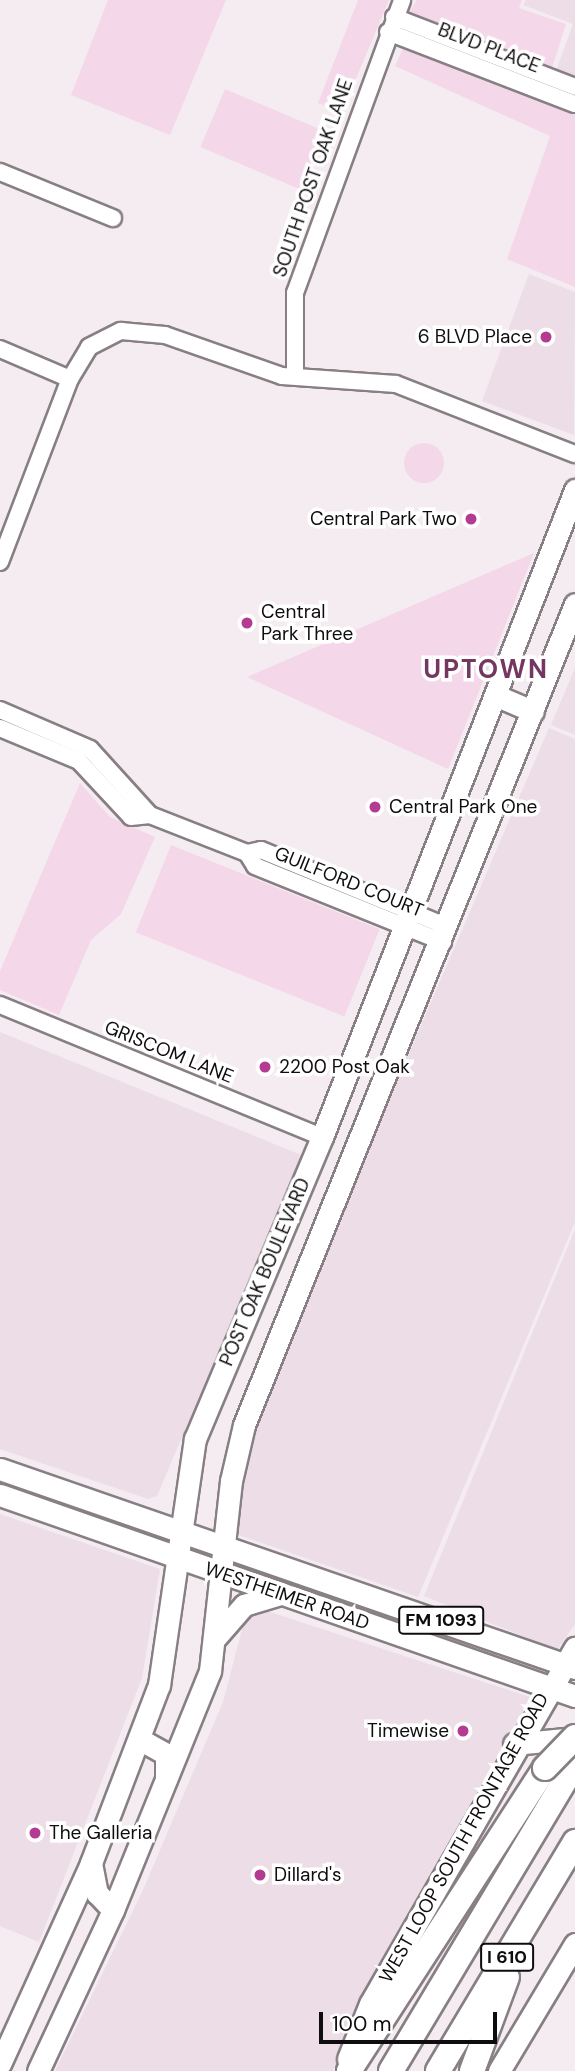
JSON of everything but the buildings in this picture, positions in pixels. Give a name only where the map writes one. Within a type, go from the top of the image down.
[{"type":"highway","points":[[349,2071],[488,1852],[563,1769],[575,1738]]},
{"type":"highway","name":"I 610","points":[[391,2071],[563,1769]]},
{"type":"highway","name":"I 610","points":[[439,2071],[575,1842]]},
{"type":"highway","points":[[472,2071],[526,1924]]},
{"type":"main road","name":"POST OAK BOULEVARD","points":[[0,2064],[91,1863],[139,1740],[163,1664],[179,1530],[195,1439],[322,1137],[497,696],[575,490]]},
{"type":"main road","name":"POST OAK BOULEVARD","points":[[38,2071],[113,1910],[206,1683],[216,1637],[224,1546],[244,1425],[445,934],[575,604]]},
{"type":"main road","points":[[497,696],[533,711]]},
{"type":"main road","points":[[277,1245],[313,1259]]},
{"type":"main road","name":"WESTHEIMER ROAD","points":[[0,1469],[571,1660]]},
{"type":"main road","points":[[0,1486],[17,1488],[22,1476]]},
{"type":"main road","name":"WESTHEIMER ROAD","points":[[0,1495],[575,1696]]},
{"type":"main road","points":[[216,1637],[244,1605],[281,1594]]},
{"type":"main road","name":"WEST LOOP SOUTH FRONTAGE ROAD","points":[[344,2071],[370,2004],[519,1735],[548,1688],[571,1660]]},
{"type":"main road","points":[[496,1669],[522,1696],[519,1735],[575,1738]]},
{"type":"main road","points":[[139,1740],[166,1754],[166,1781]]},
{"type":"main road","points":[[91,1863],[97,1893],[113,1910]]},
{"type":"main road","points":[[499,2071],[575,1944]]},
{"type":"street","name":"SOUTH POST OAK LANE","points":[[295,376],[295,293],[402,0]]},
{"type":"street","name":"BLVD PLACE","points":[[391,24],[575,87]]},
{"type":"street","name":"BLVD PLACE","points":[[391,24],[575,104]]},
{"type":"street","points":[[0,172],[113,218]]},
{"type":"street","points":[[0,562],[70,379],[89,347],[121,331],[165,335],[295,376],[396,384],[575,454]]},
{"type":"street","points":[[0,349],[70,379]]},
{"type":"street","name":"GUILFORD COURT","points":[[0,710],[90,749],[150,815],[247,853],[255,866],[445,934]]},
{"type":"street","name":"GUILFORD COURT","points":[[0,728],[79,761],[131,817],[150,815]]},
{"type":"street","name":"GRISCOM LANE","points":[[0,1005],[322,1137]]},
{"type":"shaded area","points":[[108,0],[226,0],[170,135],[71,95]]},
{"type":"shaded area","points":[[358,0],[389,0],[342,112],[318,103]]},
{"type":"shaded area","points":[[417,0],[522,0],[519,8],[566,24],[552,68],[408,14]]},
{"type":"shaded area","points":[[526,0],[575,0],[575,81],[555,74],[573,24],[523,5]]},
{"type":"shaded area","points":[[403,48],[575,115],[575,287],[507,259],[550,136],[395,66]]},
{"type":"shaded area","points":[[225,89],[328,133],[303,191],[200,147]]},
{"type":"shaded area","name":"6 BLVD Place","points":[[529,274],[575,292],[574,435],[482,401]]},
{"type":"shaded area","points":[[424,443],[438,449],[444,463],[438,477],[424,483],[410,477],[404,463],[410,449]]},
{"type":"shaded area","points":[[534,553],[448,769],[247,677]]},
{"type":"shaded area","points":[[575,668],[575,735],[551,725]]},
{"type":"shaded area","points":[[549,728],[575,739],[575,1222],[418,1597],[233,1533],[251,1426],[274,1367]]},
{"type":"shaded area","points":[[80,783],[110,817],[155,837],[121,914],[91,940],[59,1015],[0,990],[0,971]]},
{"type":"shaded area","points":[[171,845],[380,929],[344,1016],[136,932]]},
{"type":"shaded area","points":[[0,1032],[301,1155],[157,1496],[148,1499],[0,1449]]},
{"type":"shaded area","points":[[575,1229],[575,1624],[557,1650],[424,1596]]},
{"type":"shaded area","points":[[0,1514],[160,1569],[142,1678],[39,1942],[0,1926]]},
{"type":"shaded area","points":[[261,1609],[533,1698],[367,1993],[333,2071],[55,2071],[143,1890],[223,1702],[244,1622]]},
{"type":"place","name":"6 BLVD Place","points":[[546,337]]},
{"type":"place","name":"Central Park Two","points":[[471,519]]},
{"type":"place","name":"Central Park Three","points":[[247,623]]},
{"type":"place","name":"Central Park One","points":[[375,807]]},
{"type":"place","name":"2200 Post Oak","points":[[265,1067]]},
{"type":"place","name":"Timewise","points":[[463,1731]]},
{"type":"place","name":"The Galleria","points":[[35,1833]]},
{"type":"place","name":"Dillard's","points":[[260,1875]]},
{"type":"district","name":"UPTOWN","points":[[486,670]]}]
